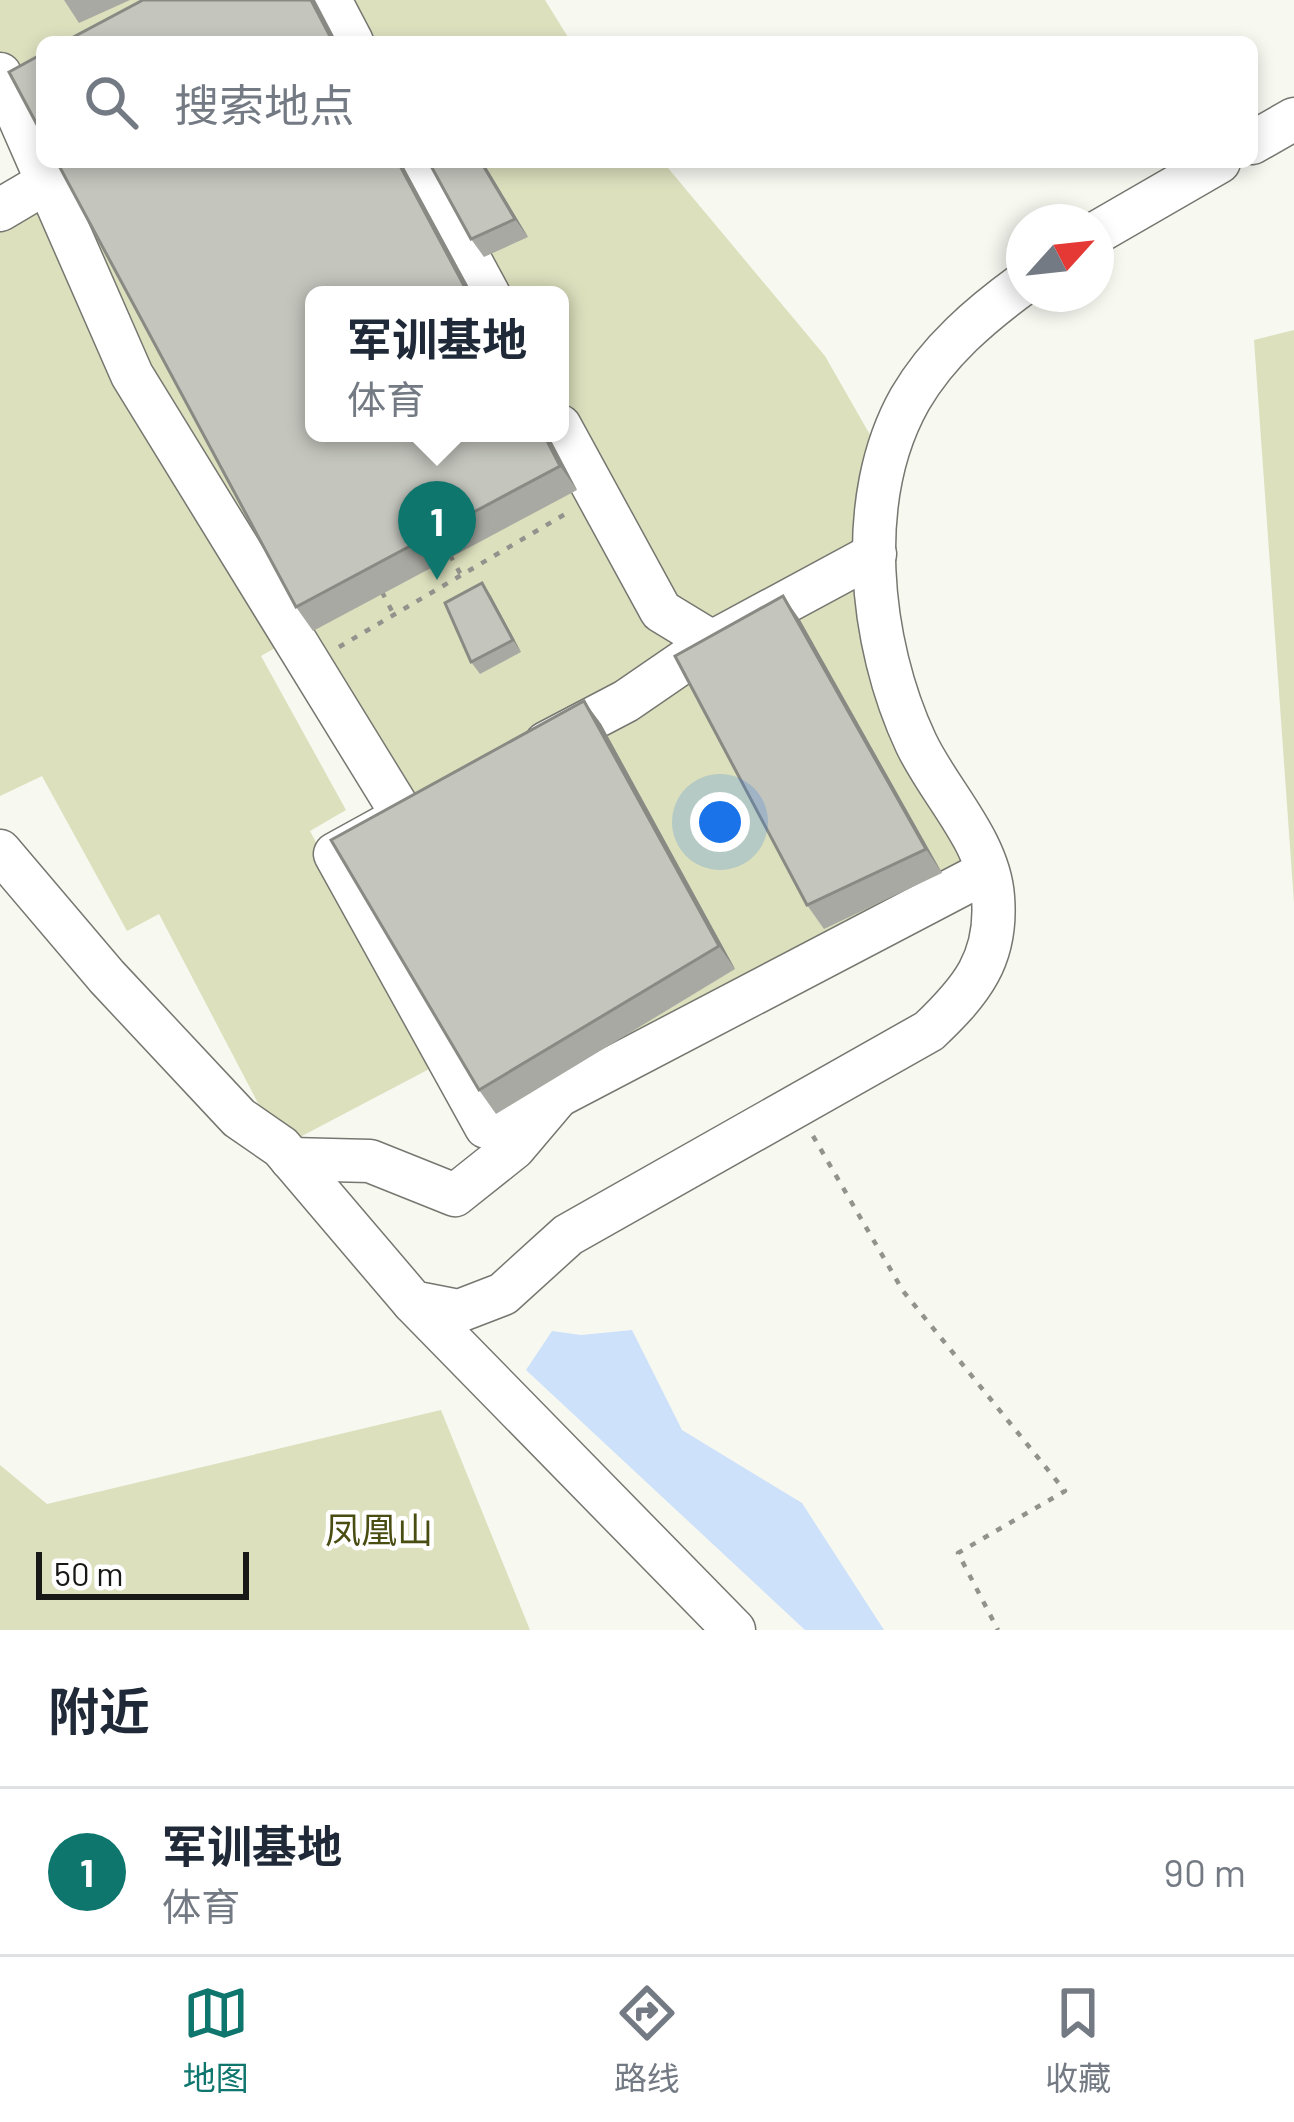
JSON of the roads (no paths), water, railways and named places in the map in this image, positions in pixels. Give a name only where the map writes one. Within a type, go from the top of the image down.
[{"type":"street","points":[[330,0],[349,36]]},
{"type":"street","points":[[16,73],[36,138]]},
{"type":"street","points":[[1258,140],[1294,119]]},
{"type":"street","points":[[45,168],[132,375],[310,664],[423,807],[438,876]]},
{"type":"street","points":[[420,168],[484,286]]},
{"type":"street","points":[[1114,223],[1210,168]]},
{"type":"street","points":[[0,209],[49,181]]},
{"type":"street","points":[[412,1302],[459,1311],[503,1294],[568,1235],[929,1030],[969,992],[992,941],[994,893],[978,849],[915,742],[875,607],[875,554],[885,460],[910,399],[970,323],[1006,296]]},
{"type":"street","points":[[569,442],[661,611],[712,642]]},
{"type":"street","points":[[512,760],[626,701],[712,642],[875,554]]},
{"type":"street","points":[[423,807],[335,854],[486,1126],[558,1096],[986,872]]},
{"type":"street","points":[[0,851],[106,977],[239,1118],[281,1147],[412,1302],[734,1630]]},
{"type":"street","points":[[503,996],[558,1096]]},
{"type":"street","points":[[291,1159],[370,1161],[455,1195],[514,1148],[558,1096]]},
{"type":"water","points":[[632,1330],[682,1430],[802,1503],[884,1630],[805,1630],[526,1370],[552,1331],[581,1335]]},
{"type":"place","name":"军训基地","points":[[437,580]]},
{"type":"park label","name":"凤凰山","points":[[379,1530]]}]
